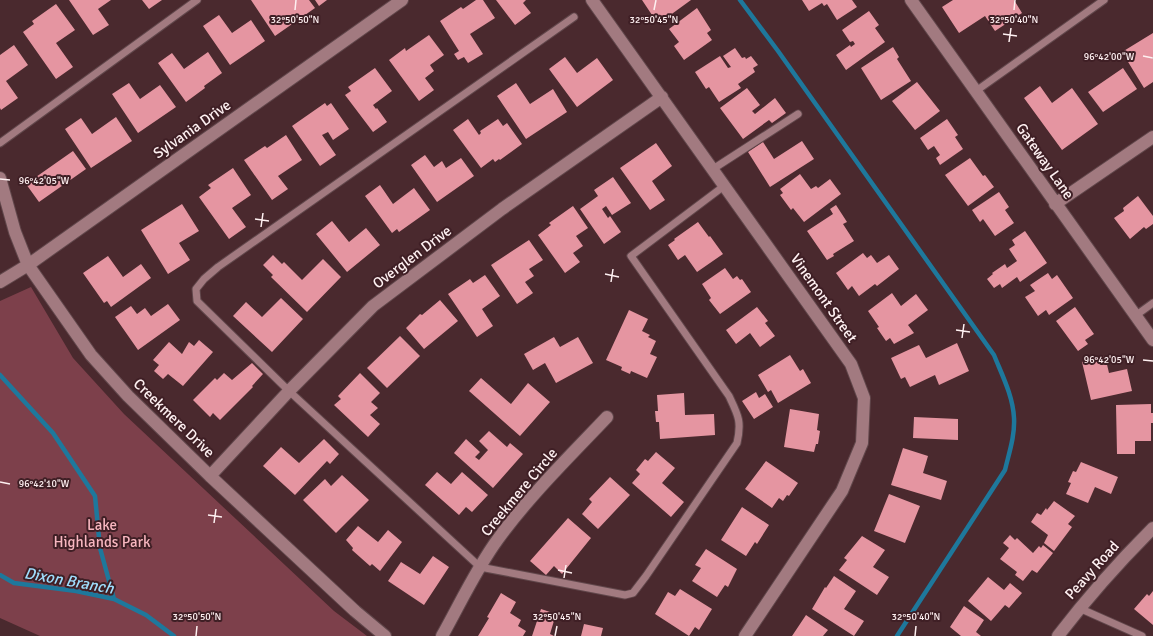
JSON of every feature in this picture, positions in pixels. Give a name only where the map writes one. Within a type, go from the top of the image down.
[{"type":"street","name":"Sylvania Drive","points":[[0,282],[28,265],[402,0]]},
{"type":"street","name":"Vinemont Street","points":[[592,0],[851,364],[864,398],[862,443],[842,491],[745,636]]},
{"type":"street","name":"Gateway Lane","points":[[911,0],[1153,340]]},
{"type":"street","name":"Overglen Drive","points":[[210,476],[373,306],[502,209],[662,97]]},
{"type":"street","points":[[1055,204],[1153,137]]},
{"type":"street","name":"Creekmere Drive","points":[[0,178],[15,232],[28,265],[91,355],[128,396],[210,476],[355,611],[385,636]]},
{"type":"street","name":"Creekmere Circle","points":[[442,636],[480,567],[497,540],[514,518],[607,416]]},
{"type":"street","name":"Peavy Road","points":[[1058,636],[1079,608],[1153,528]]},
{"type":"lane","points":[[0,143],[197,0]]},
{"type":"lane","points":[[976,91],[1104,0]]},
{"type":"lane","points":[[574,17],[218,267],[204,279],[196,289],[197,301],[289,392],[480,567],[626,595],[633,593],[646,576],[737,443],[740,431],[739,417],[729,396],[631,256],[724,186]]},
{"type":"lane","points":[[713,169],[798,114]]},
{"type":"lane","points":[[1135,316],[1153,303]]},
{"type":"lane","points":[[1079,608],[1142,636]]},
{"type":"green space","name":"Lake Highlands Park","points":[[31,287],[73,358],[124,414],[334,611],[367,636],[40,636],[0,618],[0,301]]},
{"type":"building","points":[[69,0],[111,0],[98,9],[109,25],[93,35]]},
{"type":"building","points":[[142,0],[162,0],[149,9]]},
{"type":"building","points":[[251,0],[309,0],[315,8],[275,36]]},
{"type":"building","points":[[315,0],[327,0],[319,6]]},
{"type":"building","points":[[476,0],[483,0],[495,18],[470,34],[483,54],[468,63],[464,57],[458,60],[454,54],[459,51],[440,21],[461,7],[463,9]]},
{"type":"building","points":[[496,0],[526,0],[523,3],[531,13],[515,25]]},
{"type":"building","points":[[642,0],[691,0],[658,24]]},
{"type":"building","points":[[802,0],[852,0],[857,7],[837,20],[827,4],[824,6],[822,3],[809,11]]},
{"type":"building","points":[[953,0],[1014,0],[1022,13],[995,31],[985,16],[959,33],[942,7]]},
{"type":"building","points":[[56,4],[75,30],[56,43],[73,67],[56,79],[23,32],[34,24],[32,21]]},
{"type":"building","points":[[697,8],[711,30],[707,33],[712,40],[684,60],[674,46],[679,42],[669,29]]},
{"type":"building","points":[[869,11],[879,25],[875,28],[885,42],[846,70],[836,55],[850,45],[851,47],[855,44],[853,41],[850,42],[842,30]]},
{"type":"building","points":[[219,15],[232,33],[251,20],[265,41],[230,65],[203,26]]},
{"type":"building","points":[[1153,33],[1153,82],[1144,88],[1122,52]]},
{"type":"building","points":[[429,35],[444,55],[430,65],[434,71],[425,78],[434,90],[419,101],[389,60],[405,48],[406,51]]},
{"type":"building","points":[[14,45],[28,65],[6,81],[18,98],[1,110],[0,55]]},
{"type":"building","points":[[893,47],[899,57],[897,59],[911,81],[881,100],[861,68]]},
{"type":"building","points":[[735,48],[742,58],[745,57],[746,59],[751,56],[758,65],[753,68],[755,72],[738,84],[741,88],[719,102],[709,87],[706,89],[695,72],[720,56],[728,68],[731,67],[723,56]]},
{"type":"building","points":[[208,52],[222,73],[186,102],[158,63],[172,53],[184,69]]},
{"type":"building","points":[[565,57],[577,73],[597,58],[613,80],[577,107],[549,69]]},
{"type":"building","points":[[375,68],[392,91],[373,105],[387,122],[373,132],[345,95],[351,91],[348,87]]},
{"type":"building","points":[[1123,68],[1137,89],[1103,112],[1088,92]]},
{"type":"building","points":[[917,82],[940,111],[915,130],[892,101]]},
{"type":"building","points":[[129,83],[140,99],[160,85],[176,107],[138,133],[112,94]]},
{"type":"building","points":[[516,83],[530,104],[553,89],[567,112],[526,139],[497,96]]},
{"type":"building","points":[[1040,86],[1052,103],[1072,88],[1098,124],[1062,150],[1024,98]]},
{"type":"building","points":[[747,88],[760,105],[752,111],[755,114],[775,98],[786,113],[772,123],[769,120],[743,139],[720,108]]},
{"type":"building","points":[[325,103],[327,106],[331,103],[349,129],[333,140],[328,132],[322,135],[336,155],[320,166],[292,126]]},
{"type":"building","points":[[116,117],[132,141],[91,168],[65,129],[81,118],[92,134]]},
{"type":"building","points":[[468,119],[479,135],[481,133],[480,131],[498,119],[503,126],[507,123],[522,144],[500,160],[499,159],[495,162],[493,159],[481,168],[453,130]]},
{"type":"building","points":[[947,119],[958,135],[955,137],[963,149],[940,165],[936,158],[940,155],[934,146],[928,150],[920,138]]},
{"type":"building","points":[[286,135],[302,160],[278,176],[288,189],[272,200],[244,160],[265,146],[267,148]]},
{"type":"building","points":[[802,141],[814,159],[770,187],[748,152],[763,142],[774,159]]},
{"type":"building","points":[[656,143],[672,166],[652,181],[665,200],[650,210],[620,168]]},
{"type":"building","points":[[73,151],[86,169],[39,202],[26,184]]},
{"type":"building","points":[[425,155],[434,167],[442,161],[446,168],[461,158],[474,176],[437,202],[411,165]]},
{"type":"building","points":[[970,158],[983,176],[985,175],[994,187],[968,206],[945,175]]},
{"type":"building","points":[[233,168],[251,195],[232,208],[246,227],[229,239],[199,197],[211,188],[208,185]]},
{"type":"building","points":[[800,174],[811,189],[816,186],[818,188],[830,179],[841,194],[804,222],[793,208],[791,210],[780,195],[783,193],[780,189]]},
{"type":"building","points":[[613,177],[631,203],[612,215],[606,206],[602,209],[608,218],[610,216],[621,232],[604,244],[580,209],[598,196],[594,190]]},
{"type":"building","points":[[380,185],[393,204],[414,188],[430,210],[399,232],[397,229],[392,233],[365,196]]},
{"type":"building","points":[[999,192],[1009,207],[1005,210],[1014,223],[995,236],[983,219],[980,222],[972,210]]},
{"type":"building","points":[[1138,196],[1153,216],[1153,224],[1146,229],[1144,227],[1130,239],[1114,218],[1124,211],[1123,208]]},
{"type":"building","points":[[182,204],[199,231],[179,243],[190,260],[168,274],[141,230]]},
{"type":"building","points":[[836,205],[847,222],[843,224],[854,241],[833,254],[834,256],[827,260],[807,231],[833,214],[830,209]]},
{"type":"building","points":[[573,206],[588,228],[576,236],[583,246],[573,253],[580,262],[565,273],[538,235],[551,225],[549,223]]},
{"type":"building","points":[[332,221],[349,242],[366,228],[380,245],[347,272],[316,234]]},
{"type":"building","points":[[698,222],[723,254],[697,272],[685,255],[678,260],[668,245]]},
{"type":"building","points":[[1025,231],[1047,263],[1020,282],[1017,277],[1002,288],[1000,284],[994,288],[987,279],[993,274],[992,273],[1005,264],[1007,268],[1017,261],[1009,249],[1015,245],[1012,240]]},
{"type":"building","points":[[529,240],[543,260],[529,269],[534,276],[525,282],[533,293],[517,304],[491,265]]},
{"type":"building","points":[[863,253],[867,258],[871,255],[877,263],[889,255],[899,269],[877,286],[875,284],[859,296],[852,286],[848,290],[836,273]]},
{"type":"building","points":[[273,255],[282,264],[284,262],[302,280],[323,259],[341,277],[307,312],[271,277],[273,275],[263,265]]},
{"type":"building","points":[[108,256],[123,277],[141,264],[151,278],[111,307],[107,301],[104,303],[83,273]]},
{"type":"building","points":[[725,268],[733,279],[737,276],[740,280],[742,279],[751,292],[720,314],[709,300],[711,298],[702,284]]},
{"type":"building","points":[[1048,273],[1052,279],[1057,275],[1073,298],[1049,315],[1046,310],[1038,316],[1025,297],[1035,291],[1030,285]]},
{"type":"building","points":[[485,275],[500,296],[482,309],[493,326],[477,337],[448,294],[470,279],[473,283]]},
{"type":"building","points":[[892,293],[901,306],[916,294],[928,310],[908,325],[914,333],[894,344],[890,338],[886,341],[877,328],[879,327],[868,311]]},
{"type":"building","points":[[281,298],[303,319],[272,352],[233,316],[246,302],[262,317]]},
{"type":"building","points":[[440,300],[458,321],[424,349],[406,328],[420,314],[422,315]]},
{"type":"building","points":[[168,304],[180,320],[138,350],[115,317],[131,306],[137,314],[145,308],[151,316]]},
{"type":"building","points":[[757,307],[768,321],[765,323],[775,336],[760,347],[750,333],[736,344],[726,330]]},
{"type":"building","points":[[1075,307],[1094,334],[1085,340],[1088,344],[1078,351],[1056,321]]},
{"type":"building","points":[[629,310],[648,319],[642,331],[650,335],[648,337],[656,341],[650,354],[657,357],[647,378],[631,371],[630,374],[621,370],[622,367],[606,360]]},
{"type":"building","points":[[400,336],[420,356],[387,388],[367,368]]},
{"type":"building","points":[[554,337],[560,347],[578,337],[593,363],[556,383],[545,363],[533,370],[524,354]]},
{"type":"building","points":[[199,340],[213,352],[183,386],[168,374],[163,379],[154,371],[159,365],[153,360],[169,342],[182,354],[189,342],[194,346]]},
{"type":"building","points":[[957,343],[969,371],[939,385],[935,375],[910,387],[905,377],[901,379],[891,358],[919,345],[926,358]]},
{"type":"building","points":[[790,355],[800,371],[803,369],[811,383],[778,403],[771,390],[768,392],[758,375]]},
{"type":"building","points":[[1105,356],[1109,373],[1127,369],[1132,391],[1091,400],[1082,362]]},
{"type":"building","points":[[252,363],[263,374],[252,386],[253,387],[220,420],[213,413],[210,417],[193,400],[215,378],[217,380],[224,373],[232,380]]},
{"type":"building","points":[[360,373],[380,393],[371,402],[378,408],[370,415],[380,424],[368,437],[334,405],[341,399],[338,396]]},
{"type":"building","points":[[481,378],[511,404],[528,383],[550,402],[520,436],[469,391]]},
{"type":"building","points":[[756,392],[759,398],[765,394],[773,407],[754,419],[742,401]]},
{"type":"building","points":[[684,393],[685,415],[714,414],[715,435],[660,439],[659,422],[656,422],[655,411],[658,411],[657,395]]},
{"type":"building","points":[[1151,404],[1153,423],[1151,423],[1151,441],[1135,441],[1135,454],[1117,454],[1116,405]]},
{"type":"building","points":[[790,409],[819,414],[817,430],[820,431],[818,444],[816,444],[814,452],[784,447]]},
{"type":"building","points":[[914,417],[958,419],[958,440],[913,438]]},
{"type":"building","points":[[489,431],[507,447],[510,443],[523,454],[493,488],[454,453],[466,439],[480,452],[475,457],[479,460],[488,450],[479,441]]},
{"type":"building","points":[[324,439],[339,454],[330,464],[327,461],[295,495],[263,466],[281,447],[299,463]]},
{"type":"building","points":[[903,448],[928,456],[923,473],[947,481],[941,500],[891,485]]},
{"type":"building","points":[[656,452],[675,468],[662,483],[684,502],[671,517],[632,483],[640,474],[636,470],[645,459],[648,461]]},
{"type":"building","points":[[766,461],[798,483],[789,496],[787,495],[783,501],[779,498],[772,508],[745,489]]},
{"type":"building","points":[[1081,462],[1118,477],[1111,494],[1095,487],[1088,503],[1066,494],[1071,483],[1068,482],[1073,471],[1076,472]]},
{"type":"building","points":[[437,472],[451,484],[462,472],[488,495],[472,512],[466,507],[459,515],[425,485]]},
{"type":"building","points":[[342,475],[369,500],[336,533],[303,500],[325,479],[331,486]]},
{"type":"building","points":[[610,477],[630,495],[598,529],[582,514],[592,502],[589,499]]},
{"type":"building","points":[[889,494],[920,506],[905,543],[874,531]]},
{"type":"building","points":[[1054,501],[1075,516],[1068,524],[1072,527],[1054,551],[1044,543],[1048,535],[1031,522],[1037,513],[1041,515]]},
{"type":"building","points":[[742,507],[769,525],[757,544],[755,542],[746,556],[721,540]]},
{"type":"building","points":[[568,518],[591,538],[562,574],[554,566],[546,575],[530,561]]},
{"type":"building","points":[[358,526],[378,542],[388,530],[402,542],[380,571],[372,564],[370,566],[352,550],[353,548],[346,540]]},
{"type":"building","points":[[1010,535],[1015,540],[1017,538],[1033,553],[1039,546],[1041,548],[1043,545],[1053,553],[1037,573],[1032,570],[1023,581],[1015,575],[1017,572],[1000,559],[1009,548],[1003,543]]},
{"type":"building","points":[[862,536],[885,550],[873,567],[889,577],[877,595],[839,570],[847,560],[844,558]]},
{"type":"building","points":[[706,549],[737,569],[728,587],[725,585],[717,597],[692,581],[701,568],[695,565]]},
{"type":"building","points":[[433,556],[449,567],[424,605],[388,581],[401,562],[420,574]]},
{"type":"building","points":[[834,576],[856,591],[844,609],[864,621],[854,636],[812,609],[825,587],[826,588]]},
{"type":"building","points":[[988,577],[1004,590],[1010,583],[1022,593],[1009,608],[1005,605],[991,621],[968,601]]},
{"type":"building","points":[[680,589],[712,609],[699,630],[695,627],[689,636],[655,614],[668,592],[675,596]]},
{"type":"building","points":[[1153,591],[1153,625],[1134,609],[1147,594],[1149,596]]},
{"type":"building","points":[[501,593],[516,602],[510,613],[521,620],[518,626],[526,631],[523,636],[478,636],[489,618],[487,617]]},
{"type":"building","points":[[964,606],[984,620],[976,632],[981,636],[961,636],[950,627]]},
{"type":"building","points":[[541,609],[556,614],[550,634],[554,636],[532,636]]},
{"type":"building","points":[[806,615],[828,630],[823,636],[792,636]]},
{"type":"building","points":[[584,624],[603,628],[601,636],[581,636]]},
{"type":"waterway","points":[[740,0],[778,51],[994,355],[1012,402],[1014,431],[1005,470],[897,636]]},
{"type":"waterway","points":[[0,375],[53,433],[95,496],[100,548],[114,599]]},
{"type":"waterway","name":"Dixon Branch","points":[[0,575],[14,583],[76,591],[114,599],[146,615],[174,636]]}]
